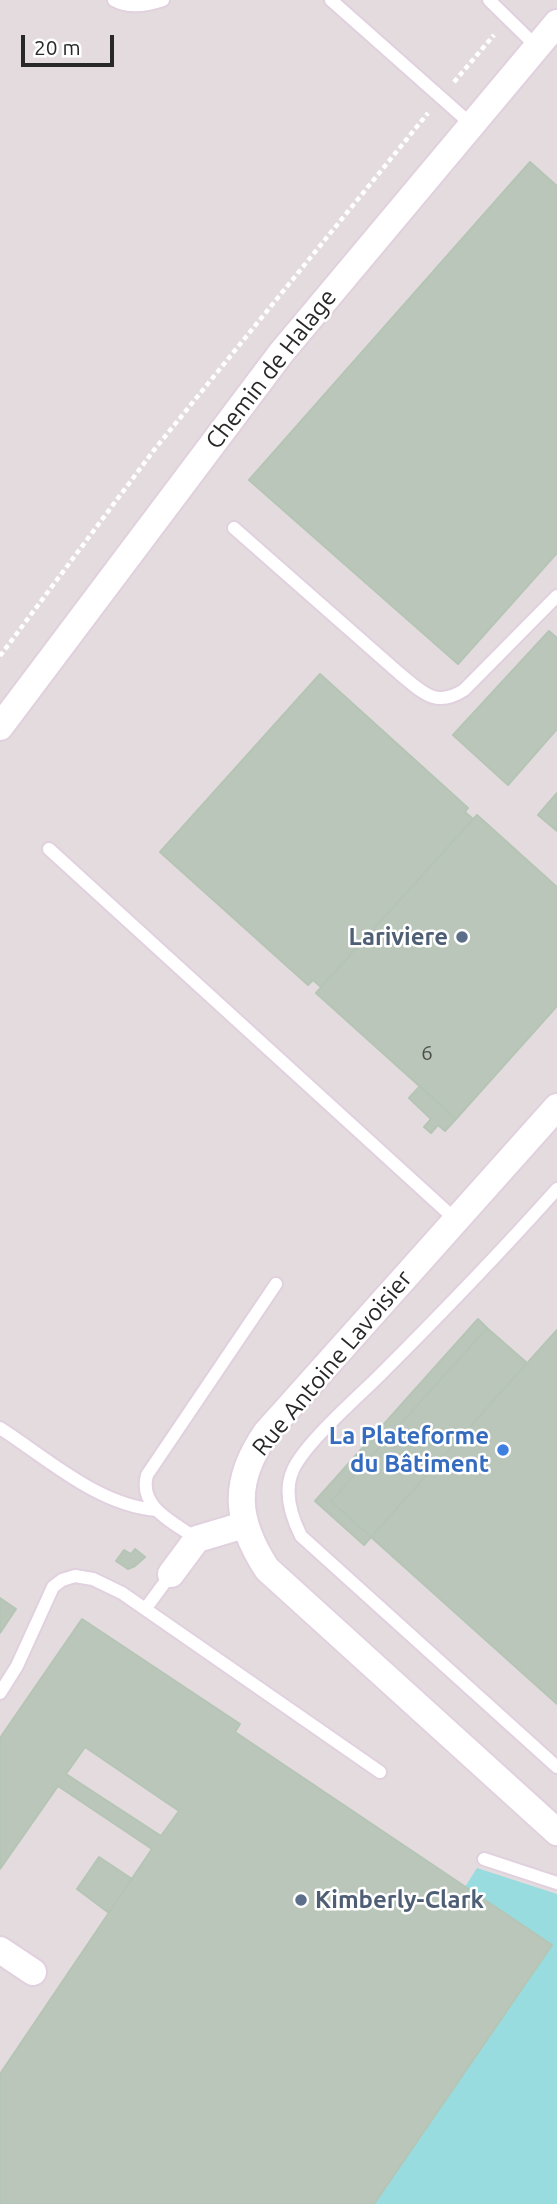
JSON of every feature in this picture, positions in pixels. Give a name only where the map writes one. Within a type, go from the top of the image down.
[{"type":"street","name":"Chemin de Halage","points":[[0,727],[281,353],[557,23]]},
{"type":"street","name":"Rue Antoine Lavoisier","points":[[557,1107],[266,1433],[251,1455],[243,1477],[244,1525],[267,1570],[286,1590],[557,1832]]},
{"type":"street","points":[[171,1574],[197,1539],[244,1525]]},
{"type":"street","points":[[0,1950],[33,1972]]},
{"type":"lane","points":[[114,0],[120,4],[147,6],[163,0]]},
{"type":"lane","points":[[331,0],[472,125]]},
{"type":"lane","points":[[489,0],[537,47]]},
{"type":"lane","points":[[234,528],[400,674],[421,691],[437,698],[449,700],[464,690],[557,596]]},
{"type":"lane","points":[[49,849],[456,1220]]},
{"type":"lane","points":[[557,1189],[480,1275],[321,1434],[293,1470],[288,1497],[291,1516],[301,1536],[557,1767]]},
{"type":"lane","points":[[197,1539],[156,1510],[147,1500],[144,1487],[147,1475],[276,1284]]},
{"type":"lane","points":[[0,1428],[111,1500],[133,1508],[156,1510]]},
{"type":"lane","points":[[146,1608],[171,1574]]},
{"type":"lane","points":[[0,1693],[17,1666],[44,1601],[62,1580],[75,1576],[93,1579],[146,1608],[380,1772]]},
{"type":"lane","points":[[484,1859],[557,1883]]},
{"type":"path","points":[[0,656],[154,450],[440,98],[509,19]]},
{"type":"shaded area","points":[[0,0],[557,0],[557,2204],[0,2204]]},
{"type":"shaded area","points":[[477,1868],[557,1894],[557,2204],[374,2204],[465,1887]]},
{"type":"building","points":[[530,162],[557,186],[557,553],[458,664],[249,480]]},
{"type":"building","points":[[549,631],[557,638],[557,729],[508,785],[453,735]]},
{"type":"building","points":[[320,674],[468,808],[465,812],[473,819],[321,987],[313,980],[308,985],[160,852]]},
{"type":"building","points":[[557,793],[557,831],[538,815]]},
{"type":"building","name":"Lariviere","points":[[477,815],[557,887],[557,1006],[456,1119],[316,993]]},
{"type":"building","points":[[420,1086],[456,1119],[445,1131],[438,1125],[431,1133],[424,1127],[431,1119],[409,1098]]},
{"type":"building","points":[[478,1319],[487,1328],[331,1501],[371,1537],[364,1545],[315,1501]]},
{"type":"building","points":[[487,1328],[527,1363],[371,1537],[331,1501]]},
{"type":"building","name":"La Plateforme du Bâtiment","points":[[557,1330],[557,1704],[371,1537]]},
{"type":"building","points":[[135,1549],[145,1557],[135,1566],[128,1569],[116,1561],[124,1550],[131,1554]]},
{"type":"building","points":[[0,1598],[16,1609],[0,1633]]},
{"type":"building","name":"Kimberly-Clark","points":[[82,1619],[240,1724],[235,1732],[552,1945],[374,2204],[0,2204],[0,2074],[152,1849],[58,1786],[0,1869],[0,1738]],"holes":[[[85,1747],[179,1811],[161,1836],[66,1774]]]},
{"type":"building","points":[[99,1857],[132,1879],[109,1913],[77,1889]]},
{"type":"place","name":"Lariviere","points":[[462,937]]},
{"type":"place","name":"La Plateforme du Bâtiment","points":[[503,1450]]},
{"type":"place","name":"Kimberly-Clark","points":[[301,1900]]}]
